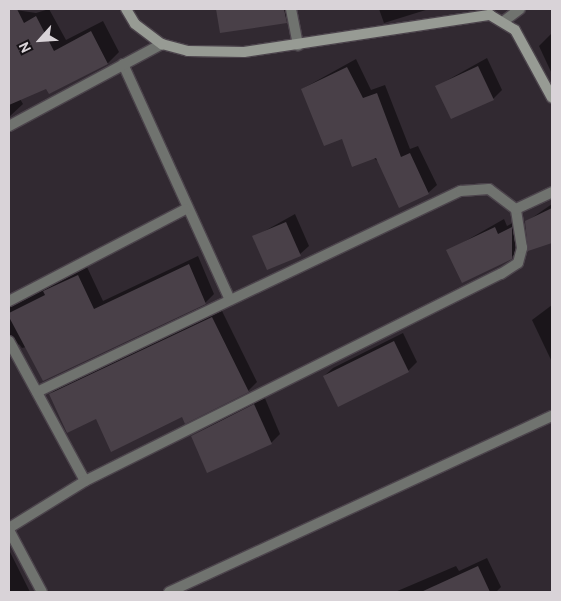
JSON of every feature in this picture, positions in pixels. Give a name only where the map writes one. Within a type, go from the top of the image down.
[{"type":"main road","points":[[126,9],[135,24],[162,44],[188,51],[244,52],[298,45],[490,12],[504,21],[524,44],[552,98]]},
{"type":"street","points":[[291,9],[298,45]]},
{"type":"street","points":[[504,21],[520,9]]},
{"type":"street","points":[[9,126],[162,44]]},
{"type":"street","points":[[123,64],[186,209],[230,300]]},
{"type":"street","points":[[37,392],[461,191],[489,189],[516,209],[522,248],[518,263],[501,274],[85,481],[9,529],[42,592]]},
{"type":"street","points":[[516,209],[552,192]]},
{"type":"street","points":[[9,301],[186,209]]},
{"type":"street","points":[[9,341],[85,481]]},
{"type":"street","points":[[169,592],[552,416]]},
{"type":"building","points":[[9,9],[17,9],[24,23],[36,16],[54,51],[91,31],[108,64],[49,94],[46,89],[9,105]]},
{"type":"building","points":[[216,9],[284,9],[287,23],[220,33]]},
{"type":"building","points":[[478,66],[494,100],[451,119],[435,86]]},
{"type":"building","points":[[347,67],[363,98],[377,93],[401,157],[410,153],[429,194],[399,208],[376,158],[352,167],[342,139],[324,146],[301,89]]},
{"type":"building","points":[[552,208],[552,243],[528,251],[525,221]]},
{"type":"building","points":[[286,222],[301,256],[267,270],[252,236]]},
{"type":"building","points":[[495,227],[498,234],[512,227],[512,259],[462,283],[446,250]]},
{"type":"building","points":[[189,264],[206,304],[43,381],[9,317],[9,313],[45,295],[43,291],[78,275],[94,309]]},
{"type":"building","points":[[212,317],[249,392],[185,424],[182,417],[111,452],[96,419],[67,433],[49,394]]},
{"type":"building","points":[[394,341],[409,372],[338,407],[323,376]]},
{"type":"building","points":[[254,404],[272,444],[207,473],[191,436]]},
{"type":"building","points":[[478,566],[490,592],[421,592]]}]
